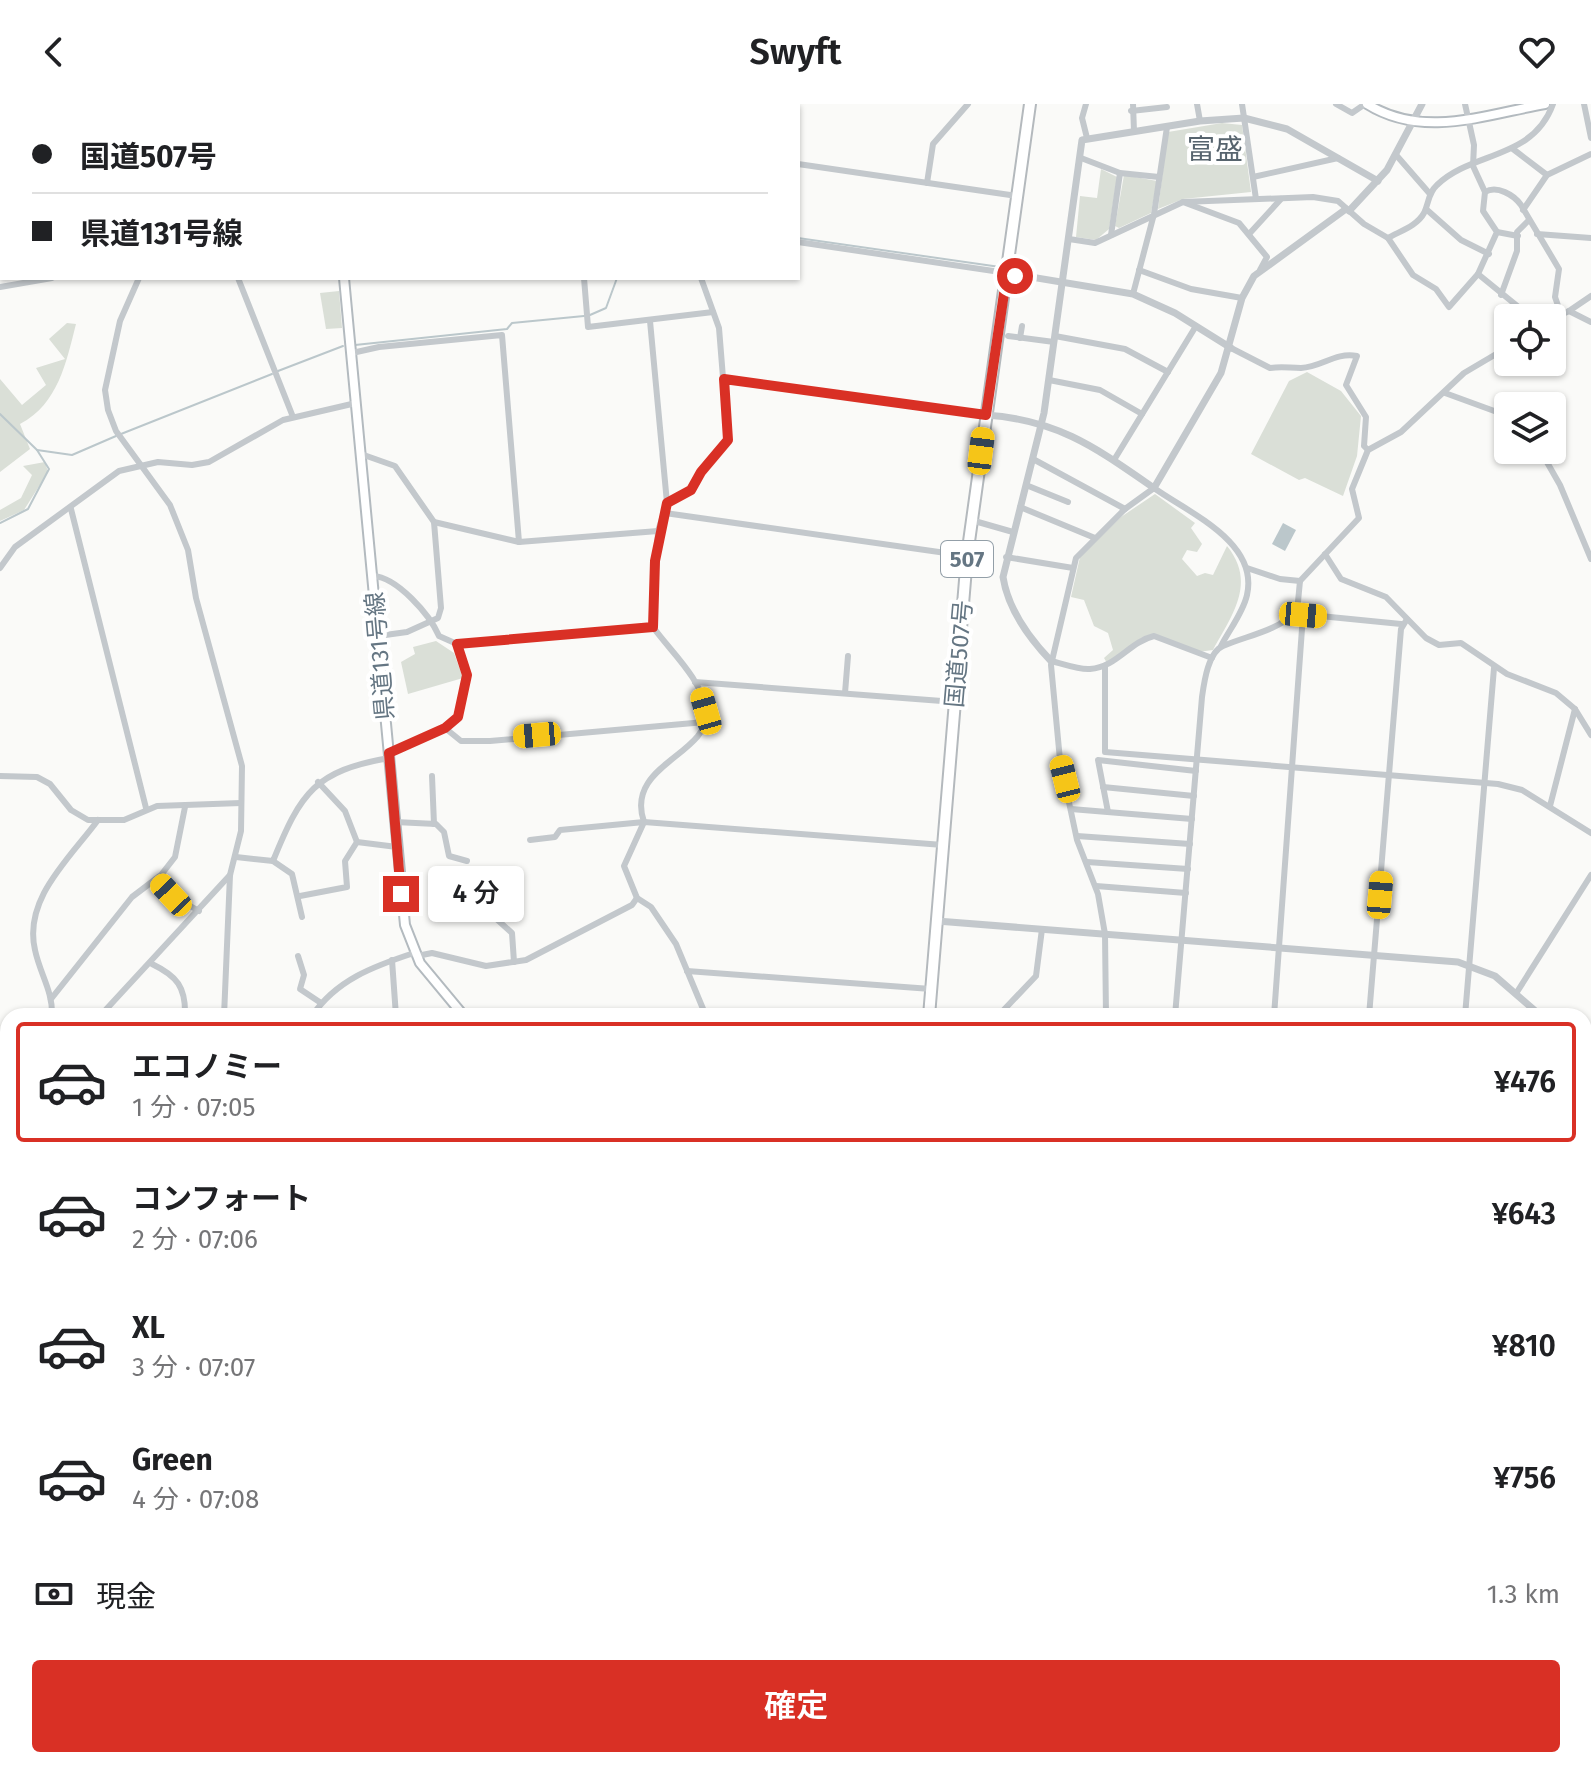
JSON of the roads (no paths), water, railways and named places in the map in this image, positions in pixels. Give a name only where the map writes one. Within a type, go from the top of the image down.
[{"type":"highway","name":"国道507号","points":[[930,1008],[967,556],[1030,104]]},
{"type":"main road","points":[[1367,104],[1389,117],[1412,123],[1468,119],[1545,104]]},
{"type":"main road","name":"県道131号線","points":[[344,280],[405,925],[415,954],[458,1008]]},
{"type":"street","points":[[927,183],[933,144],[968,104]]},
{"type":"street","points":[[1086,104],[1082,118],[1087,138]]},
{"type":"street","points":[[1197,104],[1200,121]]},
{"type":"street","points":[[1242,104],[1256,199]]},
{"type":"street","points":[[1336,104],[1352,113],[1367,104]]},
{"type":"street","points":[[1259,271],[1347,210],[1378,181],[1397,156],[1422,104]]},
{"type":"street","points":[[1465,104],[1474,145],[1473,166],[1485,192],[1483,211],[1497,232],[1518,236]]},
{"type":"street","points":[[1388,238],[1416,222],[1426,209],[1430,194],[1445,179],[1513,149],[1540,124],[1553,104]]},
{"type":"street","points":[[1584,104],[1591,138]]},
{"type":"street","points":[[1134,131],[1132,107],[1167,107]]},
{"type":"street","points":[[1212,658],[1154,636],[1144,638],[1105,666],[1084,669],[1051,661],[1030,637],[1010,601],[1003,577],[1042,423],[1082,140],[1200,121],[1244,118],[1287,129],[1378,181]]},
{"type":"street","points":[[1133,294],[1154,214],[1167,127]]},
{"type":"street","points":[[1513,149],[1547,175]]},
{"type":"street","points":[[1523,210],[1547,175],[1591,154]]},
{"type":"street","points":[[1397,156],[1430,194]]},
{"type":"street","points":[[1081,158],[1120,173],[1159,177]]},
{"type":"street","points":[[1253,177],[1338,158]]},
{"type":"street","points":[[800,164],[1017,196]]},
{"type":"street","points":[[1111,235],[1120,173]]},
{"type":"street","points":[[1485,192],[1493,188],[1509,194],[1523,210],[1559,269],[1555,297],[1560,304]]},
{"type":"street","points":[[1250,233],[1281,199]]},
{"type":"street","points":[[1069,239],[1095,243],[1183,202],[1335,199],[1388,238],[1413,275],[1436,289],[1449,307],[1478,274],[1497,232]]},
{"type":"street","points":[[1106,1008],[1105,934],[1096,886],[1077,836],[1071,809],[1052,706],[1051,661],[1076,558],[1125,509],[1154,488],[1221,373],[1231,348],[1242,298],[1267,257],[1250,233],[1231,219],[1197,210],[1183,202]]},
{"type":"street","points":[[1426,209],[1461,240],[1489,254]]},
{"type":"street","points":[[1501,295],[1517,251],[1520,226],[1528,221]]},
{"type":"street","points":[[1537,234],[1591,238]]},
{"type":"street","points":[[800,242],[1133,294],[1270,368],[1286,363],[1300,368],[1338,354],[1357,356],[1346,385],[1366,417],[1364,446],[1368,450]]},
{"type":"street","points":[[1139,270],[1191,289],[1242,298]]},
{"type":"street","points":[[1478,274],[1513,304]]},
{"type":"street","points":[[0,287],[40,280]]},
{"type":"street","points":[[138,280],[125,305],[105,390],[112,423],[170,505],[188,550],[196,598],[241,757],[236,857],[230,875],[224,1008]]},
{"type":"street","points":[[239,280],[293,417]]},
{"type":"street","points":[[584,280],[588,327],[713,312]]},
{"type":"street","points":[[667,503],[691,490],[701,472],[728,440],[719,328],[702,280]]},
{"type":"street","points":[[1566,311],[1591,296]]},
{"type":"street","points":[[1566,312],[1591,322]]},
{"type":"street","points":[[650,321],[667,503],[658,531],[653,627],[695,682],[706,711],[700,733],[655,773],[642,791],[644,822],[624,866],[637,898],[651,907],[663,921],[703,1008]]},
{"type":"street","points":[[1020,338],[1022,326]]},
{"type":"street","points":[[1114,460],[1196,326]]},
{"type":"street","points":[[352,353],[379,347],[502,335],[519,542]]},
{"type":"street","points":[[1008,336],[1125,349],[1168,372]]},
{"type":"street","points":[[1274,1008],[1293,767],[1300,581],[1359,518],[1352,489],[1368,450],[1401,432],[1464,373],[1494,355]]},
{"type":"street","points":[[724,379],[1042,423],[1079,437],[1229,541],[1247,568],[1245,600],[1212,658],[1204,684],[1176,1008]]},
{"type":"street","points":[[1049,380],[1100,390],[1142,414]]},
{"type":"street","points":[[1445,393],[1494,411]]},
{"type":"street","points":[[0,568],[15,547],[71,509],[104,479],[140,465],[209,462],[293,417],[356,403]]},
{"type":"street","points":[[361,454],[395,466],[434,522],[441,608],[433,623],[378,636]]},
{"type":"street","points":[[1033,459],[1125,509]]},
{"type":"street","points":[[1548,464],[1591,559]]},
{"type":"street","points":[[1026,485],[1068,502]]},
{"type":"street","points":[[1020,507],[1095,538]]},
{"type":"street","points":[[71,509],[146,808]]},
{"type":"street","points":[[665,513],[967,556]]},
{"type":"street","points":[[971,520],[1013,532]]},
{"type":"street","points":[[434,522],[519,542],[658,531]]},
{"type":"street","points":[[1325,554],[1341,579],[1386,597],[1404,622],[1426,638],[1439,645],[1461,643],[1494,668],[1535,682],[1575,709],[1591,735]]},
{"type":"street","points":[[1006,557],[1073,568]]},
{"type":"street","points":[[1247,568],[1280,579],[1300,581]]},
{"type":"street","points":[[373,576],[386,579],[433,623],[439,636],[457,644],[653,627]]},
{"type":"street","points":[[1221,646],[1265,633],[1300,614],[1404,622]]},
{"type":"street","points":[[1370,1008],[1404,622]]},
{"type":"street","points":[[273,861],[304,798],[318,782],[355,764],[389,755],[445,728],[462,710],[467,683],[457,644]]},
{"type":"street","points":[[845,693],[848,656]]},
{"type":"street","points":[[1105,666],[1105,752],[1487,784],[1522,790],[1591,833]]},
{"type":"street","points":[[1466,1008],[1487,784],[1494,668]]},
{"type":"street","points":[[695,682],[955,702]]},
{"type":"street","points":[[1550,806],[1575,709]]},
{"type":"street","points":[[445,728],[461,741],[490,741],[705,722]]},
{"type":"street","points":[[1108,812],[1098,760],[1196,771]]},
{"type":"street","points":[[0,776],[37,777],[50,784],[71,810],[88,820],[124,820],[146,808],[241,803]]},
{"type":"street","points":[[432,776],[434,824]]},
{"type":"street","points":[[318,782],[345,811],[357,842]]},
{"type":"street","points":[[1103,787],[1194,796]]},
{"type":"street","points":[[51,999],[132,897],[156,879],[175,857],[185,807]]},
{"type":"street","points":[[1071,809],[1192,819]]},
{"type":"street","points":[[52,1008],[33,945],[35,907],[98,820]]},
{"type":"street","points":[[395,822],[434,824],[444,832],[449,856],[467,861]]},
{"type":"street","points":[[530,840],[555,837],[560,830],[644,822],[943,845]]},
{"type":"street","points":[[1077,836],[1190,844]]},
{"type":"street","points":[[357,842],[397,847]]},
{"type":"street","points":[[300,896],[347,887],[345,861],[357,842]]},
{"type":"street","points":[[236,857],[273,861],[292,874],[300,896],[302,917]]},
{"type":"street","points":[[1087,862],[1188,869]]},
{"type":"street","points":[[108,1008],[152,964],[230,875]]},
{"type":"street","points":[[1517,992],[1591,875]]},
{"type":"street","points":[[156,879],[171,895],[199,911]]},
{"type":"street","points":[[1096,886],[1186,893]]},
{"type":"street","points":[[483,889],[480,904],[512,933],[514,962]]},
{"type":"street","points":[[318,1008],[353,977],[415,954],[432,953],[486,966],[537,956],[584,927],[632,905],[637,898]]},
{"type":"street","points":[[937,921],[1470,965],[1495,976],[1533,1008]]},
{"type":"street","points":[[1006,1008],[1036,976],[1042,929]]},
{"type":"street","points":[[298,956],[304,975],[300,989],[321,1003]]},
{"type":"street","points":[[392,960],[395,1008]]},
{"type":"street","points":[[152,964],[172,973],[181,985],[185,1008]]},
{"type":"street","points":[[687,971],[932,989]]},
{"type":"waterway","points":[[800,238],[1000,267]]},
{"type":"waterway","points":[[590,315],[606,308],[616,280]]},
{"type":"waterway","points":[[355,345],[507,329],[512,323],[584,316]]},
{"type":"waterway","points":[[278,371],[343,346]]},
{"type":"waterway","points":[[121,434],[272,374]]},
{"type":"waterway","points":[[0,414],[37,450],[49,469],[28,509],[0,523]]},
{"type":"waterway","points":[[37,450],[72,455],[116,436]]},
{"type":"district","name":"富盛","points":[[1215,149]]}]
